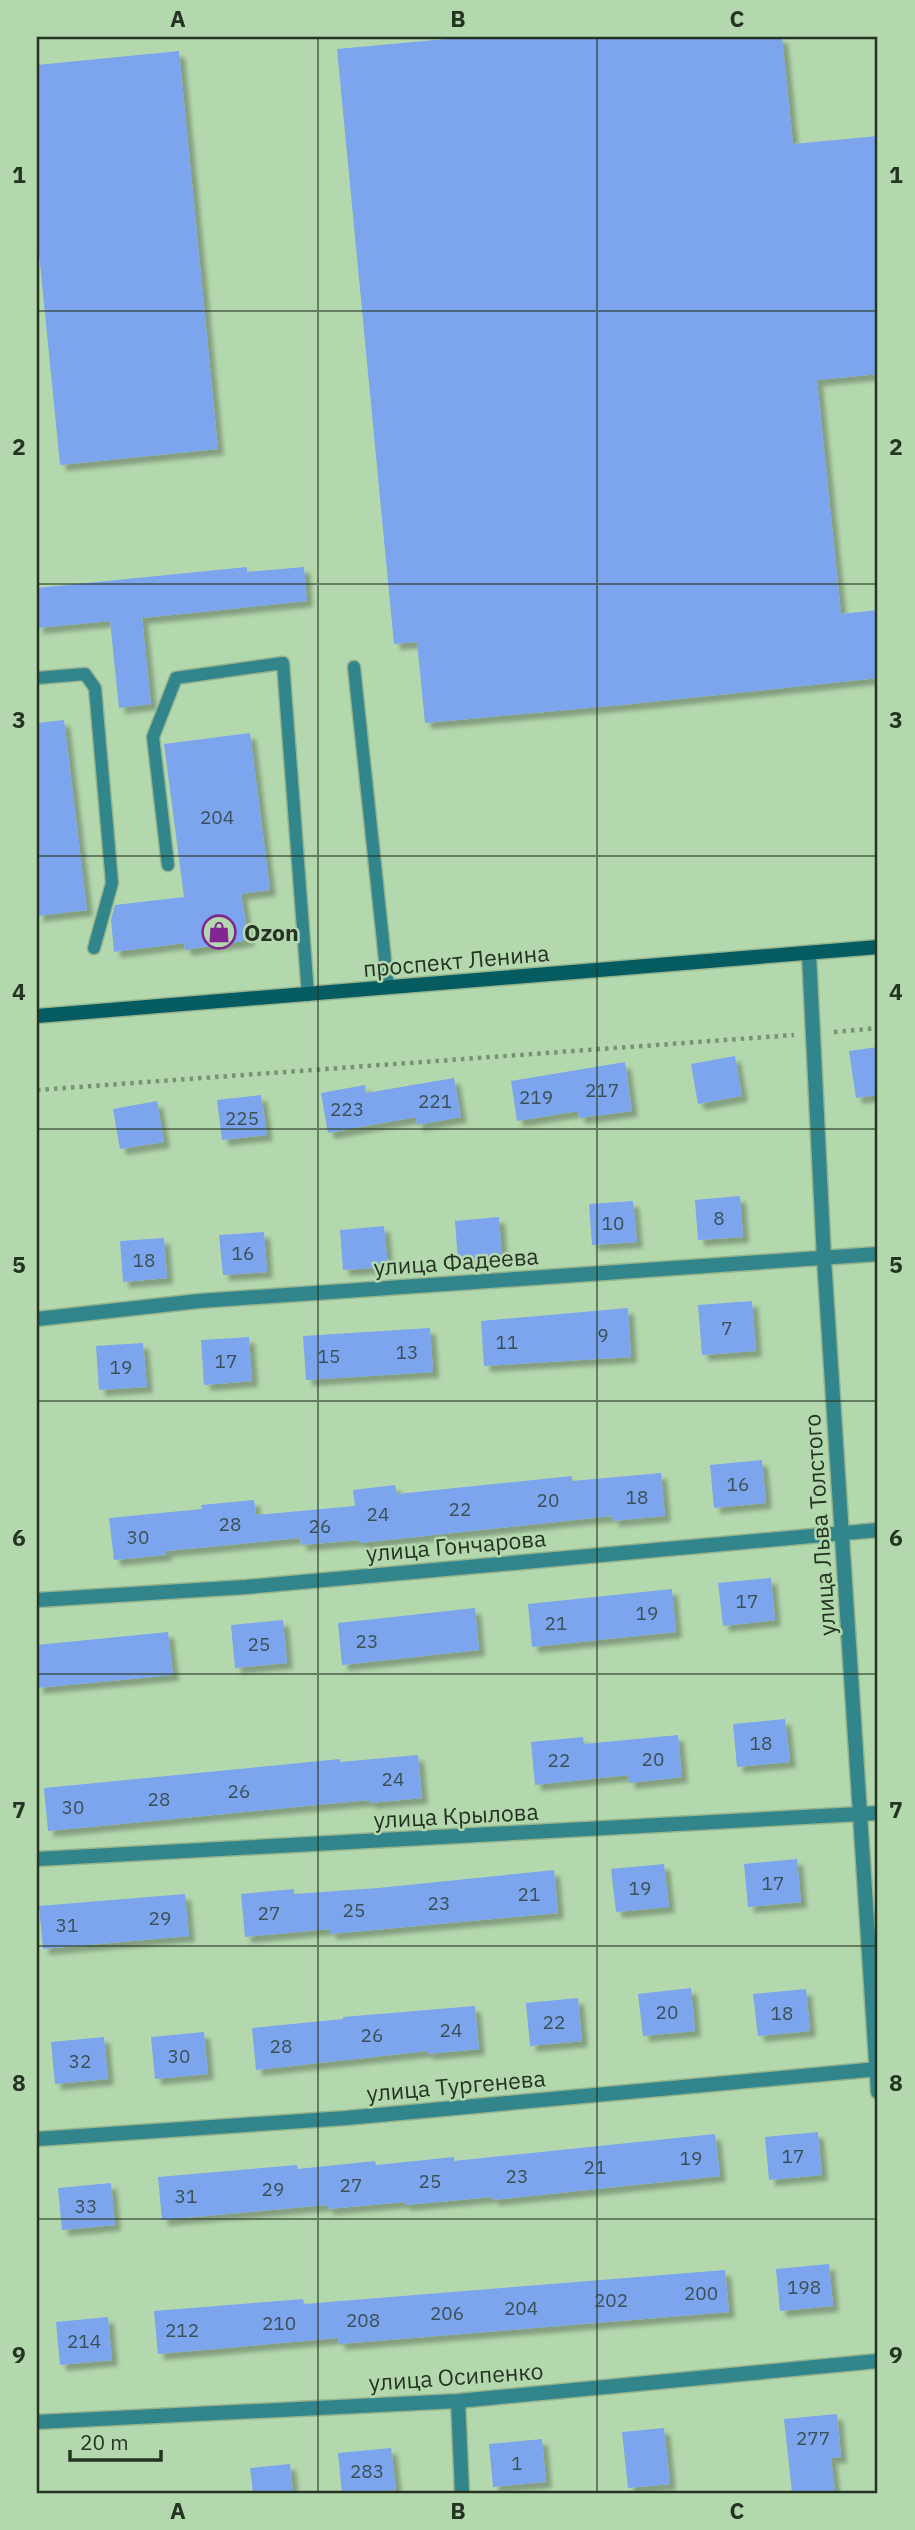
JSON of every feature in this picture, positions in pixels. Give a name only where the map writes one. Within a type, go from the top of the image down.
[{"type":"street","name":"проспект Ленина","points":[[37,1016],[878,947]]},
{"type":"street","name":"улица Льва Толстого","points":[[809,954],[824,1259],[878,2092]]},
{"type":"street","name":"улица Фадеева","points":[[37,1319],[199,1301],[878,1254]]},
{"type":"street","name":"улица Гончарова","points":[[37,1600],[246,1587],[878,1530]]},
{"type":"street","name":"улица Крылова","points":[[37,1859],[878,1813]]},
{"type":"street","name":"улица Тургенева","points":[[37,2139],[346,2118],[878,2069]]},
{"type":"street","name":"улица Осипенко","points":[[37,2422],[458,2401],[878,2361]]},
{"type":"street","points":[[458,2401],[462,2493]]},
{"type":"lane","points":[[168,865],[153,737],[176,678],[283,663],[308,995]]},
{"type":"lane","points":[[354,667],[388,989]]},
{"type":"lane","points":[[37,678],[85,674],[95,688],[112,883],[94,948]]},
{"type":"path","points":[[37,1090],[878,1028]]},
{"type":"building","points":[[468,37],[782,37],[793,144],[878,136],[878,374],[817,380],[841,614],[878,610],[878,678],[425,723],[417,642],[394,644],[337,49]]},
{"type":"building","points":[[179,51],[218,449],[60,465],[37,233],[37,65]]},
{"type":"building","points":[[247,567],[247,572],[304,567],[307,601],[142,618],[151,704],[119,708],[110,621],[37,628],[37,588]]},
{"type":"building","points":[[64,720],[87,910],[37,916],[37,723]]},
{"type":"building","points":[[250,733],[270,890],[241,894],[249,940],[185,950],[184,943],[114,952],[111,920],[115,905],[184,897],[164,744]]},
{"type":"building","points":[[878,1047],[878,1095],[856,1098],[849,1051]]},
{"type":"building","points":[[735,1056],[742,1096],[698,1104],[691,1064]]},
{"type":"building","points":[[625,1062],[632,1111],[579,1118],[578,1111],[517,1121],[511,1081]]},
{"type":"building","points":[[454,1078],[461,1117],[417,1125],[416,1117],[328,1133],[321,1093],[365,1085],[366,1093]]},
{"type":"building","points":[[261,1095],[267,1135],[222,1140],[217,1100]]},
{"type":"building","points":[[157,1101],[164,1142],[120,1149],[113,1109]]},
{"type":"building","points":[[740,1196],[743,1237],[698,1240],[695,1200]]},
{"type":"building","points":[[633,1201],[637,1242],[592,1245],[589,1204]]},
{"type":"building","points":[[499,1217],[502,1258],[458,1261],[455,1221]]},
{"type":"building","points":[[384,1226],[388,1267],[343,1270],[340,1230]]},
{"type":"building","points":[[264,1232],[267,1272],[223,1275],[219,1235]]},
{"type":"building","points":[[164,1238],[167,1278],[123,1282],[120,1241]]},
{"type":"building","points":[[752,1301],[756,1351],[702,1355],[698,1305]]},
{"type":"building","points":[[628,1308],[631,1357],[484,1366],[481,1321]]},
{"type":"building","points":[[430,1328],[433,1372],[306,1380],[303,1336]]},
{"type":"building","points":[[249,1337],[252,1381],[204,1385],[201,1340]]},
{"type":"building","points":[[143,1343],[147,1387],[99,1390],[96,1346]]},
{"type":"building","points":[[762,1460],[766,1503],[714,1508],[710,1465]]},
{"type":"building","points":[[661,1473],[665,1516],[613,1521],[612,1516],[360,1543],[359,1540],[301,1545],[300,1538],[166,1551],[166,1555],[114,1560],[109,1518],[202,1509],[201,1505],[254,1500],[256,1515],[355,1506],[353,1490],[395,1485],[397,1494],[572,1476],[572,1481]]},
{"type":"building","points":[[771,1578],[775,1620],[723,1626],[718,1583]]},
{"type":"building","points":[[672,1589],[676,1632],[532,1647],[528,1604]]},
{"type":"building","points":[[475,1608],[479,1650],[342,1665],[338,1623]]},
{"type":"building","points":[[283,1620],[287,1663],[235,1668],[231,1625]]},
{"type":"building","points":[[168,1632],[173,1675],[37,1688],[37,1645]]},
{"type":"building","points":[[785,1719],[790,1762],[737,1767],[733,1724]]},
{"type":"building","points":[[678,1735],[682,1777],[629,1783],[628,1775],[535,1785],[531,1742],[583,1737],[584,1744]]},
{"type":"building","points":[[418,1755],[422,1798],[369,1803],[369,1800],[48,1831],[44,1788],[340,1759],[340,1762]]},
{"type":"building","points":[[797,1859],[801,1902],[748,1907],[744,1864]]},
{"type":"building","points":[[664,1864],[669,1907],[616,1912],[611,1869]]},
{"type":"building","points":[[554,1870],[558,1913],[330,1934],[330,1929],[245,1937],[241,1894],[294,1889],[294,1894],[378,1888]]},
{"type":"building","points":[[185,1894],[189,1936],[43,1949],[39,1906]]},
{"type":"building","points":[[691,1988],[695,2031],[643,2036],[638,1994]]},
{"type":"building","points":[[806,1989],[810,2031],[758,2036],[753,1994]]},
{"type":"building","points":[[578,1998],[582,2041],[530,2046],[526,2003]]},
{"type":"building","points":[[475,2006],[479,2049],[427,2054],[427,2051],[256,2070],[252,2028]]},
{"type":"building","points":[[204,2032],[208,2074],[155,2079],[151,2037]]},
{"type":"building","points":[[104,2037],[108,2079],[55,2084],[51,2042]]},
{"type":"building","points":[[818,2132],[822,2175],[769,2180],[765,2137]]},
{"type":"building","points":[[715,2134],[720,2176],[493,2200],[492,2197],[327,2209],[327,2205],[162,2220],[158,2177],[297,2165],[298,2169],[375,2161],[376,2165],[454,2157],[454,2161]]},
{"type":"building","points":[[111,2183],[115,2225],[62,2230],[58,2188]]},
{"type":"building","points":[[829,2264],[833,2306],[780,2311],[776,2269]]},
{"type":"building","points":[[725,2270],[729,2312],[339,2344],[338,2338],[158,2354],[154,2311],[303,2299],[304,2304]]},
{"type":"building","points":[[108,2317],[112,2360],[60,2365],[56,2322]]},
{"type":"building","points":[[837,2414],[841,2457],[831,2458],[835,2493],[792,2493],[784,2419]]},
{"type":"building","points":[[664,2428],[670,2484],[628,2488],[622,2432]]},
{"type":"building","points":[[542,2439],[546,2482],[493,2487],[489,2444]]},
{"type":"building","points":[[391,2448],[396,2490],[342,2493],[338,2453]]},
{"type":"building","points":[[290,2464],[293,2493],[253,2493],[250,2468]]},
{"type":"place","name":"Ozon","points":[[219,932]]}]
